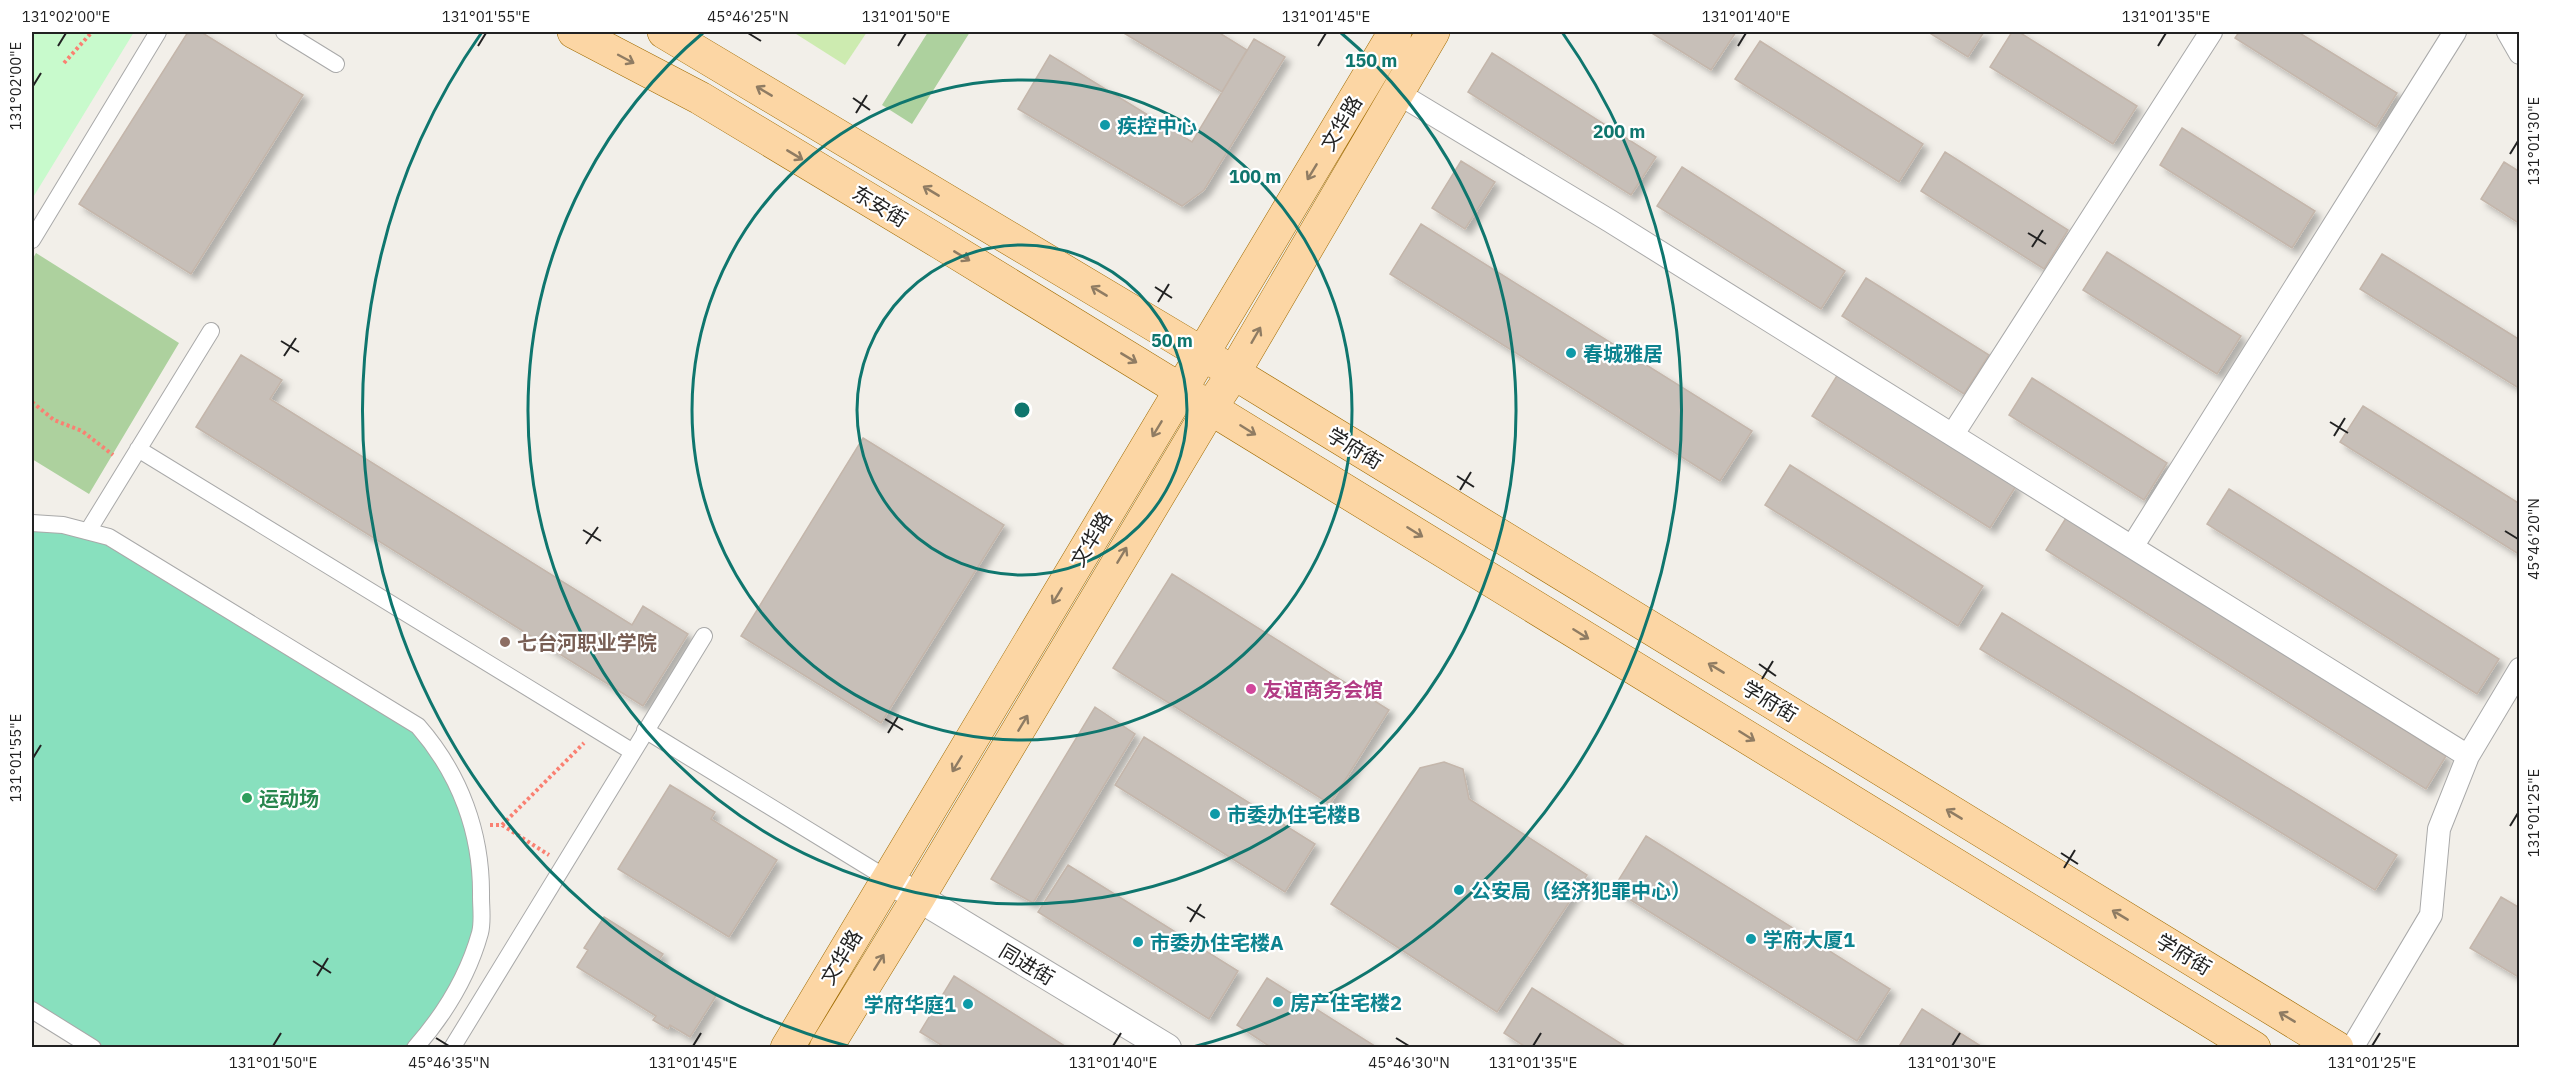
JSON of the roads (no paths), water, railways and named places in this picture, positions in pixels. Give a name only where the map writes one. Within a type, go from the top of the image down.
[{"type":"main road","name":"东安街","points":[[574,32],[700,98],[1180,389]]},
{"type":"main road","name":"东安街","points":[[664,32],[1203,354]]},
{"type":"main road","name":"文华路","points":[[787,1047],[1395,32]]},
{"type":"main road","name":"文华路","points":[[826,1047],[1233,374],[1433,32]]},
{"type":"main road","name":"学府街","points":[[1203,354],[2337,1047]]},
{"type":"main road","name":"学府街","points":[[1180,389],[2254,1047]]},
{"type":"street","points":[[32,240],[158,32]]},
{"type":"street","points":[[284,32],[336,64]]},
{"type":"street","points":[[1953,434],[2211,32]]},
{"type":"street","points":[[2132,547],[2455,32]]},
{"type":"street","points":[[2508,32],[2520,53]]},
{"type":"street","points":[[1396,92],[1953,434],[2468,756]]},
{"type":"street","points":[[88,531],[211,331]]},
{"type":"street","points":[[138,449],[633,752]]},
{"type":"street","points":[[32,523],[63,525],[109,537],[418,726],[439,750],[457,782],[472,824],[479,857],[481,931],[468,965],[445,1010],[415,1047]]},
{"type":"street","points":[[452,1047],[704,636]]},
{"type":"street","points":[[2352,1047],[2431,915],[2439,829],[2468,756],[2520,669]]},
{"type":"street","points":[[645,730],[888,879]]},
{"type":"street","name":"同进街","points":[[888,879],[1167,1047]]},
{"type":"street","points":[[32,1010],[93,1047]]},
{"type":"place","name":"疾控中心","points":[[1105,125]]},
{"type":"place","name":"春城雅居","points":[[1571,353]]},
{"type":"place","name":"七台河职业学院","points":[[505,642]]},
{"type":"place","name":"友谊商务会馆","points":[[1251,689]]},
{"type":"place","name":"运动场","points":[[247,798]]},
{"type":"place","name":"市委办住宅楼B","points":[[1215,814]]},
{"type":"place","name":"公安局（经济犯罪中心）","points":[[1459,890]]},
{"type":"place","name":"学府大厦1","points":[[1751,939]]},
{"type":"place","name":"市委办住宅楼A","points":[[1138,942]]},
{"type":"place","name":"房产住宅楼2","points":[[1278,1002]]},
{"type":"place","name":"学府华庭1","points":[[968,1004]]}]
